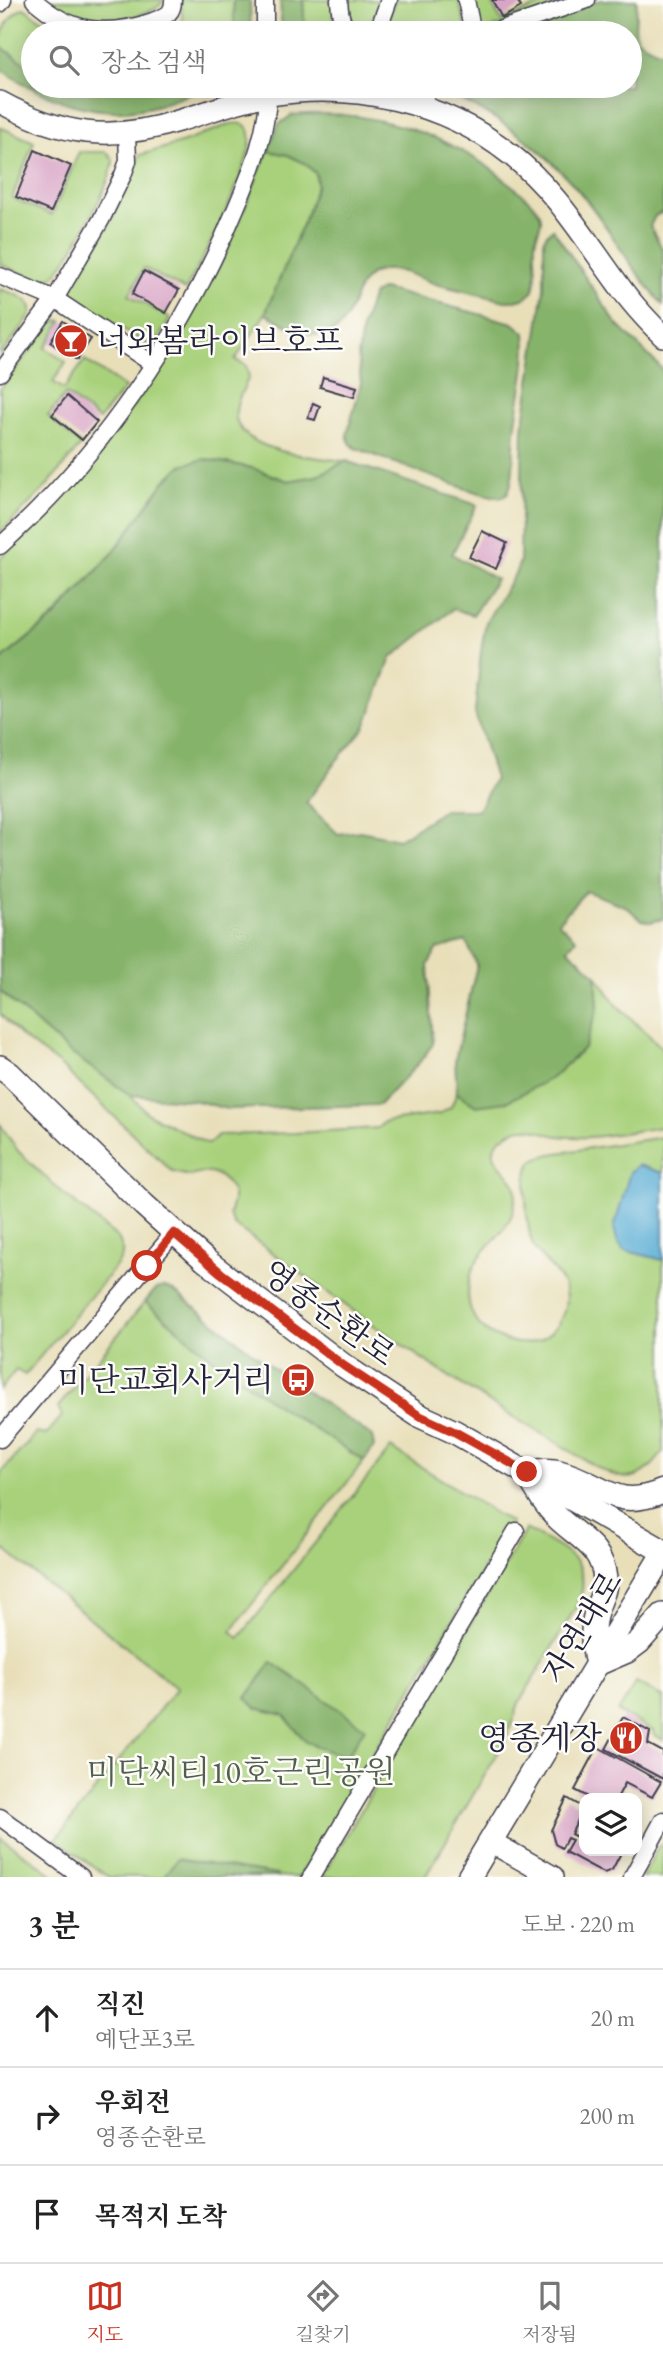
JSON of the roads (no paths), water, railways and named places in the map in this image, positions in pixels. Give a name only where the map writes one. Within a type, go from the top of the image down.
[{"type":"main road","name":"영종순환로","points":[[0,1067],[174,1233],[213,1266],[365,1380],[418,1415],[527,1472],[663,1552]]},
{"type":"main road","points":[[663,1491],[632,1499],[619,1499],[557,1471],[527,1472],[546,1504],[568,1527],[592,1546],[600,1560],[605,1584],[595,1615],[593,1632],[597,1664],[627,1651],[639,1642],[663,1615]]},
{"type":"main road","name":"자연대로","points":[[469,1877],[663,1552]]},
{"type":"street","points":[[34,0],[65,21]]},
{"type":"street","points":[[150,21],[167,15],[173,9],[173,0]]},
{"type":"street","points":[[265,0],[265,21]]},
{"type":"street","points":[[339,0],[342,21]]},
{"type":"street","points":[[381,21],[389,0]]},
{"type":"street","points":[[466,0],[470,21]]},
{"type":"street","points":[[525,21],[587,0]]},
{"type":"street","points":[[0,102],[60,127],[105,134],[157,127],[250,98]]},
{"type":"street","points":[[0,547],[64,482],[122,410],[201,284],[223,241],[251,172],[263,134],[268,98]]},
{"type":"street","points":[[390,98],[443,114],[477,132],[510,154],[545,184],[578,225],[618,284],[663,336]]},
{"type":"street","points":[[422,106],[425,98]]},
{"type":"street","points":[[0,373],[55,299],[101,220],[128,161],[127,133]]},
{"type":"street","points":[[0,276],[55,299],[153,364]]},
{"type":"street","points":[[0,1439],[174,1233]]},
{"type":"street","points":[[311,1877],[516,1531]]},
{"type":"street","points":[[0,1817],[81,1877]]},
{"type":"street","points":[[632,1877],[663,1821]]},
{"type":"street","points":[[491,1842],[554,1877]]},
{"type":"water","points":[[638,1165],[663,1173],[663,1260],[623,1250],[617,1240],[614,1228],[630,1172]]},
{"type":"place","name":"너와봄라이브호프","points":[[71,341]]},
{"type":"place","name":"미단교회사거리","points":[[298,1380]]},
{"type":"place","name":"영종게장","points":[[626,1738]]},
{"type":"park label","name":"미단씨티10호근린공원","points":[[241,1772]]}]
